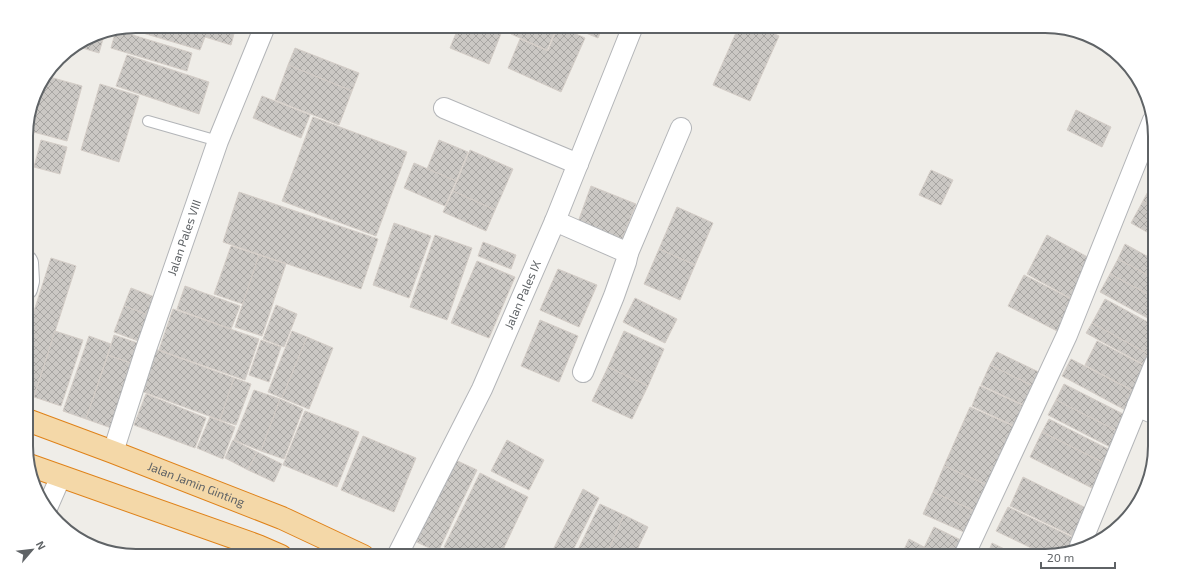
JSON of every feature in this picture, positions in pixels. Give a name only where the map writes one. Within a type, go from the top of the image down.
[{"type":"highway","name":"Jalan Jamin Ginting","points":[[33,422],[282,518],[348,549]]},
{"type":"highway","points":[[41,472],[251,549]]},
{"type":"street","name":"Jalan Pales VIII","points":[[113,452],[145,352],[218,142],[262,33]]},
{"type":"street","name":"Jalan Pales IX","points":[[401,549],[482,389],[555,221],[630,33]]},
{"type":"street","points":[[444,108],[578,164]]},
{"type":"street","points":[[583,372],[614,296],[628,253],[681,128]]},
{"type":"street","points":[[967,549],[1067,335],[1148,133]]},
{"type":"street","points":[[555,221],[628,253]]},
{"type":"street","points":[[1082,542],[1146,410],[1148,399]]},
{"type":"street","points":[[41,472],[44,492]]},
{"type":"lane","points":[[148,121],[218,142]]},
{"type":"building","points":[[143,33],[234,33],[231,45],[205,37],[200,50]]},
{"type":"building","points":[[456,33],[501,33],[489,64],[450,48]]},
{"type":"building","points":[[512,33],[554,33],[547,50]]},
{"type":"building","points":[[555,33],[574,33],[585,38],[561,92],[508,68],[520,39],[548,51]]},
{"type":"building","points":[[586,33],[600,33],[598,38]]},
{"type":"building","points":[[736,33],[773,33],[779,36],[750,101],[713,85]]},
{"type":"building","points":[[128,34],[192,53],[187,71],[111,48],[114,36]]},
{"type":"building","points":[[103,38],[99,53],[83,48]]},
{"type":"building","points":[[295,48],[359,73],[352,91],[288,65]]},
{"type":"building","points":[[127,55],[209,82],[199,114],[116,86]]},
{"type":"building","points":[[288,65],[352,91],[339,125],[275,100]]},
{"type":"building","points":[[51,77],[82,86],[67,141],[33,132],[37,109],[41,97]]},
{"type":"building","points":[[100,84],[139,96],[119,162],[81,150]]},
{"type":"building","points":[[262,96],[310,115],[301,138],[253,118]]},
{"type":"building","points":[[1076,110],[1111,127],[1102,147],[1067,130]]},
{"type":"building","points":[[313,117],[407,152],[376,236],[282,201]]},
{"type":"building","points":[[41,140],[67,147],[60,174],[34,167]]},
{"type":"building","points":[[439,140],[468,152],[456,181],[427,169]]},
{"type":"building","points":[[470,150],[513,169],[495,210],[453,191]]},
{"type":"building","points":[[414,163],[456,181],[445,206],[404,188]]},
{"type":"building","points":[[931,170],[953,180],[941,205],[919,195]]},
{"type":"building","points":[[591,186],[636,204],[622,239],[578,222]]},
{"type":"building","points":[[453,191],[495,210],[486,231],[443,212]]},
{"type":"building","points":[[1148,191],[1148,204],[1143,201]]},
{"type":"building","points":[[239,192],[378,239],[361,289],[223,242]]},
{"type":"building","points":[[1143,201],[1148,204],[1148,233],[1131,223]]},
{"type":"building","points":[[677,207],[713,223],[695,265],[659,249]]},
{"type":"building","points":[[394,223],[431,236],[409,298],[373,285]]},
{"type":"building","points":[[435,235],[472,248],[447,320],[410,307]]},
{"type":"building","points":[[1047,235],[1095,261],[1074,300],[1027,274]]},
{"type":"building","points":[[483,242],[516,255],[511,269],[478,256]]},
{"type":"building","points":[[1125,244],[1148,257],[1148,275],[1118,259]]},
{"type":"building","points":[[231,246],[259,255],[243,304],[214,294]]},
{"type":"building","points":[[659,249],[695,265],[680,300],[644,284]]},
{"type":"building","points":[[259,255],[286,264],[262,336],[235,327]]},
{"type":"building","points":[[51,258],[76,266],[34,397],[33,397],[33,314]]},
{"type":"building","points":[[1118,259],[1148,275],[1148,294],[1110,274]]},
{"type":"building","points":[[477,261],[515,277],[489,338],[451,323]]},
{"type":"building","points":[[558,269],[597,285],[579,327],[540,310]]},
{"type":"building","points":[[1110,274],[1148,294],[1148,318],[1100,292]]},
{"type":"building","points":[[1024,275],[1077,302],[1061,333],[1008,306]]},
{"type":"building","points":[[185,286],[240,306],[231,329],[177,309]]},
{"type":"building","points":[[131,288],[157,298],[151,316],[124,306]]},
{"type":"building","points":[[635,298],[677,319],[665,343],[623,322]]},
{"type":"building","points":[[1105,299],[1148,322],[1148,354],[1092,323]]},
{"type":"building","points":[[276,305],[297,314],[284,347],[263,339]]},
{"type":"building","points":[[124,306],[151,316],[141,342],[114,332]]},
{"type":"building","points":[[173,309],[259,339],[245,380],[159,350]]},
{"type":"building","points":[[540,320],[578,336],[559,382],[521,366]]},
{"type":"building","points":[[1092,323],[1148,354],[1143,364],[1086,333]]},
{"type":"building","points":[[55,331],[83,340],[61,406],[34,397]]},
{"type":"building","points":[[292,331],[307,337],[282,398],[268,392]]},
{"type":"building","points":[[624,331],[664,349],[648,386],[608,367]]},
{"type":"building","points":[[114,335],[143,345],[136,365],[108,355]]},
{"type":"building","points":[[89,336],[111,344],[86,419],[63,411]]},
{"type":"building","points":[[307,337],[333,348],[309,409],[282,398]]},
{"type":"building","points":[[261,340],[281,347],[269,382],[249,375]]},
{"type":"building","points":[[1097,341],[1148,367],[1148,370],[1137,393],[1085,365]]},
{"type":"building","points":[[155,349],[234,378],[220,420],[141,391]]},
{"type":"building","points":[[997,352],[1045,375],[1039,389],[990,365]]},
{"type":"building","points":[[108,355],[136,365],[114,429],[86,419]]},
{"type":"building","points":[[1071,359],[1137,393],[1127,411],[1062,376]]},
{"type":"building","points":[[990,365],[1039,389],[1030,408],[981,385]]},
{"type":"building","points":[[608,367],[648,386],[632,419],[592,401]]},
{"type":"building","points":[[234,378],[251,384],[236,425],[220,420]]},
{"type":"building","points":[[1064,384],[1129,417],[1121,433],[1056,400]]},
{"type":"building","points":[[980,386],[1031,409],[1021,429],[972,406]]},
{"type":"building","points":[[254,390],[280,399],[261,451],[234,440]]},
{"type":"building","points":[[146,394],[206,418],[195,448],[134,425]]},
{"type":"building","points":[[1148,396],[1148,406],[1144,404]]},
{"type":"building","points":[[280,399],[303,409],[284,459],[261,451]]},
{"type":"building","points":[[1056,400],[1121,433],[1114,449],[1048,415]]},
{"type":"building","points":[[970,407],[1020,429],[994,488],[944,466]]},
{"type":"building","points":[[305,411],[359,432],[337,487],[283,465]]},
{"type":"building","points":[[210,417],[235,427],[223,459],[197,448]]},
{"type":"building","points":[[1049,419],[1110,450],[1104,463],[1042,432]]},
{"type":"building","points":[[1042,432],[1104,463],[1092,488],[1030,457]]},
{"type":"building","points":[[363,436],[416,458],[394,512],[341,490]]},
{"type":"building","points":[[233,440],[257,452],[248,470],[225,458]]},
{"type":"building","points":[[507,440],[544,460],[529,490],[491,471]]},
{"type":"building","points":[[257,452],[282,464],[274,482],[248,470]]},
{"type":"building","points":[[449,457],[477,470],[439,549],[432,549],[410,539]]},
{"type":"building","points":[[944,466],[994,488],[983,515],[933,492]]},
{"type":"building","points":[[480,473],[528,497],[503,549],[448,549],[444,547]]},
{"type":"building","points":[[1023,477],[1088,509],[1075,537],[1010,506]]},
{"type":"building","points":[[583,489],[599,498],[574,549],[553,549]]},
{"type":"building","points":[[933,492],[983,515],[973,536],[923,514]]},
{"type":"building","points":[[600,504],[624,515],[609,549],[578,549]]},
{"type":"building","points":[[1008,507],[1074,538],[1071,546],[1052,549],[1033,549],[996,531]]},
{"type":"building","points":[[624,515],[648,527],[637,549],[609,549]]},
{"type":"building","points":[[934,527],[963,541],[959,549],[923,549]]},
{"type":"building","points":[[909,539],[924,547],[923,549],[904,549]]},
{"type":"building","points":[[992,543],[1004,549],[990,549]]}]
